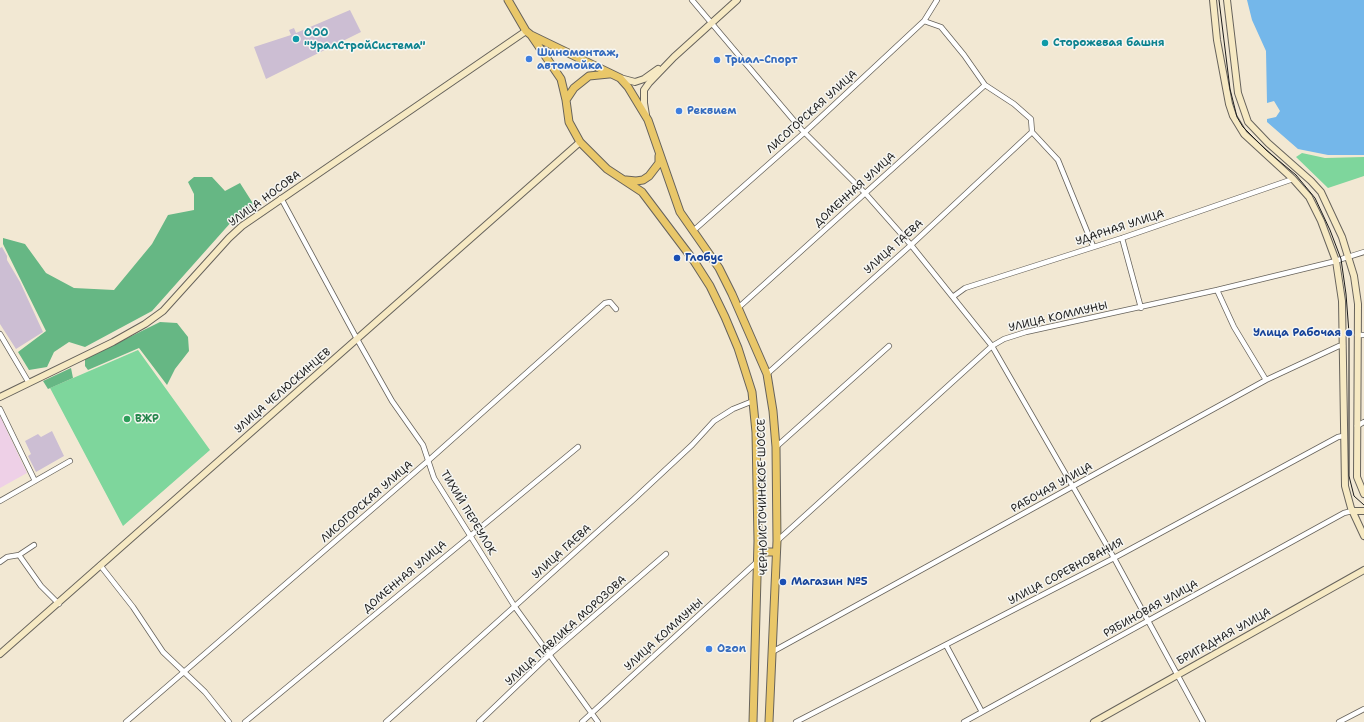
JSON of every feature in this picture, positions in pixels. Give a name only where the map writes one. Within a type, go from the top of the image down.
[{"type":"main road","points":[[508,0],[529,33],[561,79],[569,122],[580,142],[607,169],[622,180],[643,180],[649,176],[659,163],[659,154],[648,120],[628,87],[620,78],[529,33]]},
{"type":"main road","points":[[566,100],[574,88],[584,79],[596,74],[611,74]]},
{"type":"main road","name":"ЧЕРНОИСТОЧИНСКОЕ ШОССЕ","points":[[659,154],[680,212],[719,268],[767,374],[773,411],[776,447],[777,541],[769,722]]},
{"type":"main road","name":"ЧЕРНОИСТОЧИНСКОЕ ШОССЕ","points":[[622,180],[642,192],[654,205],[704,275],[738,348],[749,379],[756,432],[758,552],[753,722]]},
{"type":"main road","points":[[758,552],[776,552]]},
{"type":"street","points":[[692,0],[805,132],[865,193],[911,245],[954,296],[992,346],[1114,558],[1203,722]]},
{"type":"street","points":[[648,120],[644,103],[644,90],[649,83],[674,57],[737,0]]},
{"type":"street","name":"ЛИСОГОРСКАЯ УЛИЦА","points":[[693,231],[805,132],[924,21],[936,0]]},
{"type":"street","points":[[1214,0],[1217,40],[1228,104],[1233,116],[1244,134],[1293,179],[1313,203],[1336,261],[1342,301],[1345,486],[1349,512],[1364,536]]},
{"type":"street","points":[[1227,0],[1238,93],[1248,122],[1268,143],[1312,181],[1321,192],[1342,237],[1349,256],[1357,289],[1361,335],[1357,426],[1357,477],[1364,494]]},
{"type":"street","points":[[924,21],[940,27],[964,55],[984,84],[1014,104],[1031,119],[1032,132],[1058,160],[1093,246]]},
{"type":"street","name":"УЛИЦА НОСОВА","points":[[0,397],[113,342],[155,317],[228,238],[281,198],[529,33]]},
{"type":"street","points":[[620,78],[635,82],[644,79],[674,57]]},
{"type":"street","name":"ДОМЕННАЯ УЛИЦА","points":[[738,308],[984,84]]},
{"type":"street","name":"УЛИЦА ГАЕВА","points":[[767,374],[911,245],[1032,132]]},
{"type":"street","name":"УЛИЦА ЧЕЛЮСКИНЦЕВ","points":[[0,654],[59,604],[100,565],[580,142]]},
{"type":"street","name":"УДАРНАЯ УЛИЦА","points":[[954,296],[965,288],[1122,238],[1293,179]]},
{"type":"street","name":"ТИХИЙ ПЕРЕУЛОК","points":[[281,198],[392,401],[423,445],[434,478],[515,607],[598,722]]},
{"type":"street","points":[[1122,238],[1141,308]]},
{"type":"street","name":"УЛИЦА КОММУНЫ","points":[[777,541],[992,346],[1004,339],[1026,332],[1218,290],[1336,261],[1364,252]]},
{"type":"street","points":[[1218,290],[1234,327],[1266,380]]},
{"type":"street","name":"ЛИСОГОРСКАЯ УЛИЦА","points":[[126,722],[429,460],[605,303],[610,302],[616,309]]},
{"type":"street","points":[[0,334],[29,383]]},
{"type":"street","points":[[776,447],[889,346]]},
{"type":"street","name":"РАБОЧАЯ УЛИЦА","points":[[772,652],[1266,380],[1339,346],[1343,346]]},
{"type":"street","name":"УЛИЦА ГАЕВА","points":[[386,722],[676,460],[714,420],[732,409],[753,401]]},
{"type":"street","points":[[0,409],[35,481]]},
{"type":"street","points":[[1357,426],[1364,422]]},
{"type":"street","name":"УЛИЦА СОРЕВНОВАНИЯ","points":[[796,722],[1114,558],[1338,436],[1343,436]]},
{"type":"street","name":"ДОМЕННАЯ УЛИЦА","points":[[245,722],[578,447]]},
{"type":"street","points":[[0,501],[70,461]]},
{"type":"street","points":[[1349,512],[1364,511]]},
{"type":"street","name":"РЯБИНОВАЯ УЛИЦА","points":[[964,722],[1148,620],[1349,512]]},
{"type":"street","points":[[0,562],[6,557],[19,555],[34,545]]},
{"type":"street","name":"УЛИЦА ПАВЛИКА МОРОЗОВА","points":[[479,722],[550,654],[666,554]]},
{"type":"street","points":[[19,555],[41,586],[59,604]]},
{"type":"street","name":"УЛИЦА КОММУНЫ","points":[[582,722],[758,560]]},
{"type":"street","points":[[100,565],[133,607],[164,652],[205,692],[230,722]]},
{"type":"street","name":"БРИГАДНАЯ УЛИЦА","points":[[1094,722],[1364,570]]},
{"type":"street","points":[[946,645],[982,712]]},
{"type":"street","points":[[1339,722],[1364,708]]},
{"type":"shaded area","points":[[350,10],[361,32],[266,79],[254,47],[291,35],[289,30],[294,28],[296,33]]},
{"type":"shaded area","points":[[2,247],[43,332],[16,349],[0,324],[0,248]]},
{"type":"shaded area","points":[[0,416],[27,473],[0,488]]},
{"type":"shaded area","points":[[52,431],[64,456],[36,472],[28,456],[31,454],[25,441],[38,434],[41,437]]},
{"type":"green space","points":[[1302,153],[1325,158],[1364,157],[1364,176],[1328,188],[1296,157]]},
{"type":"green space","points":[[194,177],[212,177],[225,191],[240,183],[254,205],[233,220],[152,311],[85,347],[69,342],[54,352],[47,367],[29,370],[18,352],[46,331],[3,244],[3,238],[25,244],[46,273],[74,288],[114,290],[152,244],[168,215],[194,210],[194,194],[188,182]]},
{"type":"green space","points":[[160,322],[177,323],[188,337],[189,351],[175,369],[167,385],[139,348],[88,370],[85,366],[85,359]]},
{"type":"green space","name":"ВЖР","points":[[138,350],[210,450],[123,526],[50,388]]},
{"type":"green space","points":[[71,368],[73,378],[48,389],[43,381]]},
{"type":"water","points":[[1247,0],[1364,0],[1364,155],[1328,155],[1298,149],[1267,122],[1267,119],[1276,117],[1280,111],[1274,101],[1267,103],[1266,51],[1252,20]]},
{"type":"tram line","points":[[1219,0],[1230,89],[1237,117],[1243,127],[1266,150],[1296,175],[1315,198],[1330,230],[1341,259],[1346,294],[1349,333],[1349,476],[1354,496],[1364,505]]},
{"type":"place","name":"ООО \"УралСтройСистема\"","points":[[296,39]]},
{"type":"place","name":"Сторожевая башня","points":[[1045,43]]},
{"type":"place","name":"Шиномонтаж, автомойка","points":[[529,59]]},
{"type":"place","name":"Триал-Спорт","points":[[717,60]]},
{"type":"place","name":"Реквием","points":[[679,111]]},
{"type":"place","name":"Глобус","points":[[677,258]]},
{"type":"place","name":"Улица Рабочая","points":[[1349,333]]},
{"type":"place","name":"ВЖР","points":[[127,419]]},
{"type":"place","name":"Магазин №5","points":[[783,582]]},
{"type":"place","name":"Ozon","points":[[709,649]]}]
